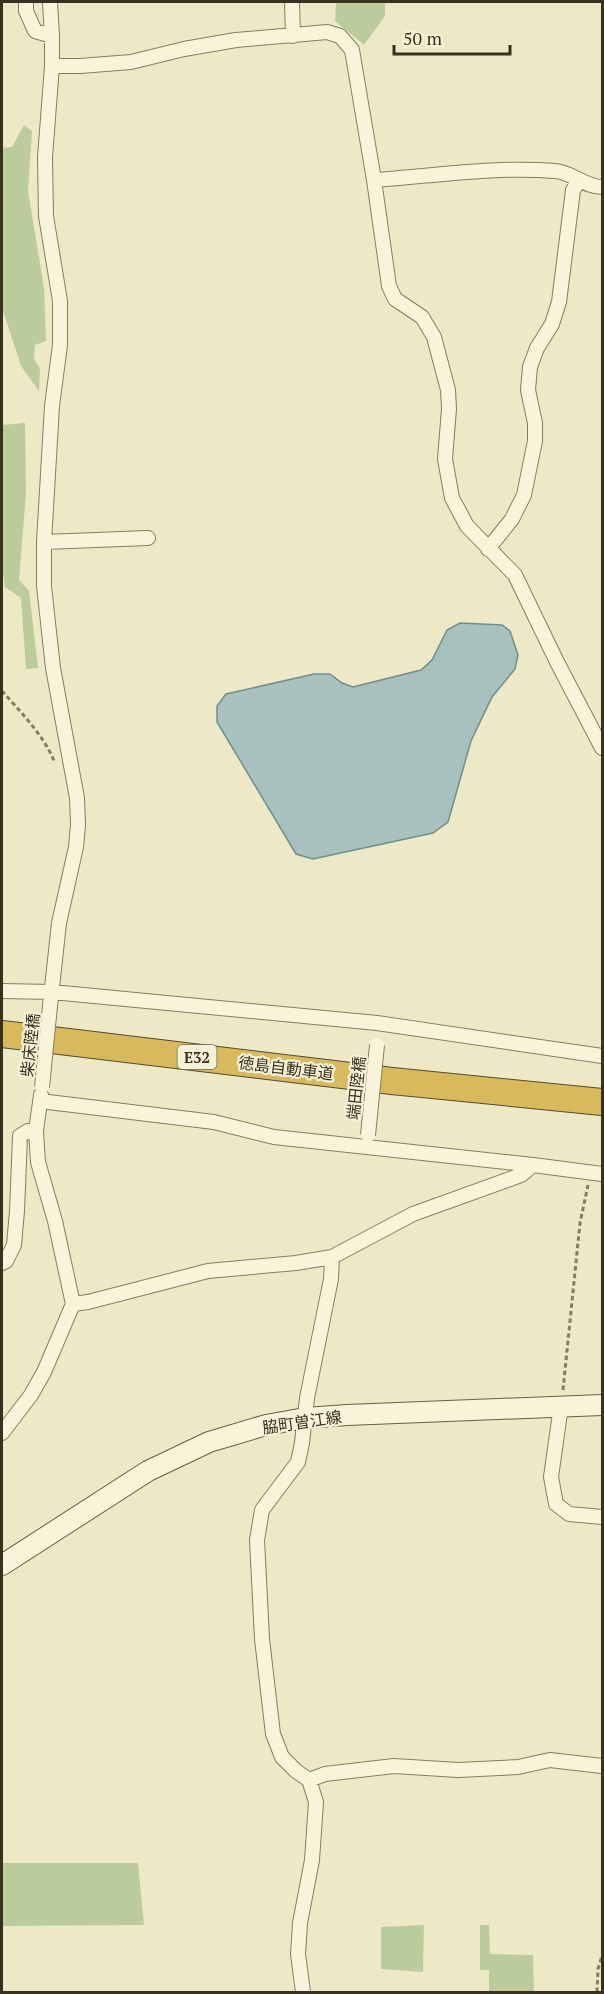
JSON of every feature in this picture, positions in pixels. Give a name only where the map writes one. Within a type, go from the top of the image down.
[{"type":"highway","name":"徳島自動車道","points":[[2,1034],[392,1081],[603,1102]]},
{"type":"highway","name":"徳島自動車道","points":[[392,1081],[603,1115]]},
{"type":"main road","name":"脇町曽江線","points":[[2,1565],[148,1471],[209,1442],[267,1425],[305,1418],[603,1405]]},
{"type":"street","points":[[26,2],[26,11],[35,31],[52,36]]},
{"type":"street","name":"柴床陸橋","points":[[50,2],[52,66],[45,157],[46,216],[60,301],[60,345],[52,406],[44,542],[44,586],[53,668],[77,798],[78,825],[76,848],[59,923],[36,1131],[38,1162],[74,1304]]},
{"type":"street","points":[[292,2],[293,36]]},
{"type":"street","points":[[52,66],[131,62],[184,49],[236,40],[327,32],[340,36],[352,50],[375,180],[388,286],[395,299],[422,317],[434,337],[445,379],[449,409],[445,459],[452,498],[466,526],[515,575],[557,662],[603,748]]},
{"type":"street","points":[[375,180],[528,169],[564,171],[579,181],[603,188]]},
{"type":"street","points":[[488,549],[512,519],[524,495],[535,441],[535,423],[528,390],[530,367],[537,348],[552,324],[559,302],[573,190],[579,181]]},
{"type":"street","points":[[44,542],[148,538]]},
{"type":"street","points":[[2,991],[51,999],[377,1023],[603,1056]]},
{"type":"street","name":"端田陸橋","points":[[367,1141],[377,1045],[377,1023]]},
{"type":"street","points":[[40,1101],[214,1122],[274,1137],[367,1141],[597,1173]]},
{"type":"street","points":[[2,1263],[6,1261],[14,1245],[20,1136],[27,1131],[36,1131]]},
{"type":"street","points":[[2,1433],[31,1395],[44,1372],[74,1304],[208,1271],[296,1263],[332,1257],[413,1214],[521,1176],[533,1164]]},
{"type":"street","points":[[303,1992],[298,1954],[300,1923],[312,1860],[316,1802],[309,1780],[282,1757],[273,1734],[262,1640],[257,1540],[262,1510],[298,1462],[307,1398],[331,1279],[332,1257]]},
{"type":"street","points":[[561,1406],[551,1477],[556,1504],[569,1514],[603,1517]]},
{"type":"street","points":[[309,1780],[325,1774],[394,1766],[458,1770],[518,1767],[550,1760],[603,1766]]},
{"type":"path","points":[[2,691],[51,752],[57,770]]},
{"type":"path","points":[[561,1406],[580,1223],[597,1173]]},
{"type":"path","points":[[597,1992],[598,1969],[603,1956]]},
{"type":"green space","points":[[336,2],[385,2],[385,16],[364,45],[335,21]]},
{"type":"green space","points":[[24,125],[32,131],[28,191],[44,288],[46,341],[35,345],[34,359],[40,369],[39,391],[21,366],[2,308],[2,148],[12,147]]},
{"type":"green space","points":[[25,423],[26,493],[19,580],[29,591],[38,668],[26,669],[21,598],[5,587],[2,565],[2,425]]},
{"type":"green space","points":[[2,1863],[138,1863],[144,1925],[2,1926]]},
{"type":"green space","points":[[424,1925],[423,1972],[381,1969],[381,1927]]},
{"type":"green space","points":[[480,1925],[489,1925],[490,1954],[533,1955],[534,1992],[489,1992],[489,1970],[480,1970]]},
{"type":"water","points":[[460,623],[502,625],[510,631],[518,655],[515,669],[492,697],[471,741],[448,822],[433,833],[313,859],[296,854],[217,722],[217,706],[226,694],[314,674],[330,674],[342,683],[353,687],[421,670],[432,660],[447,630]]}]
